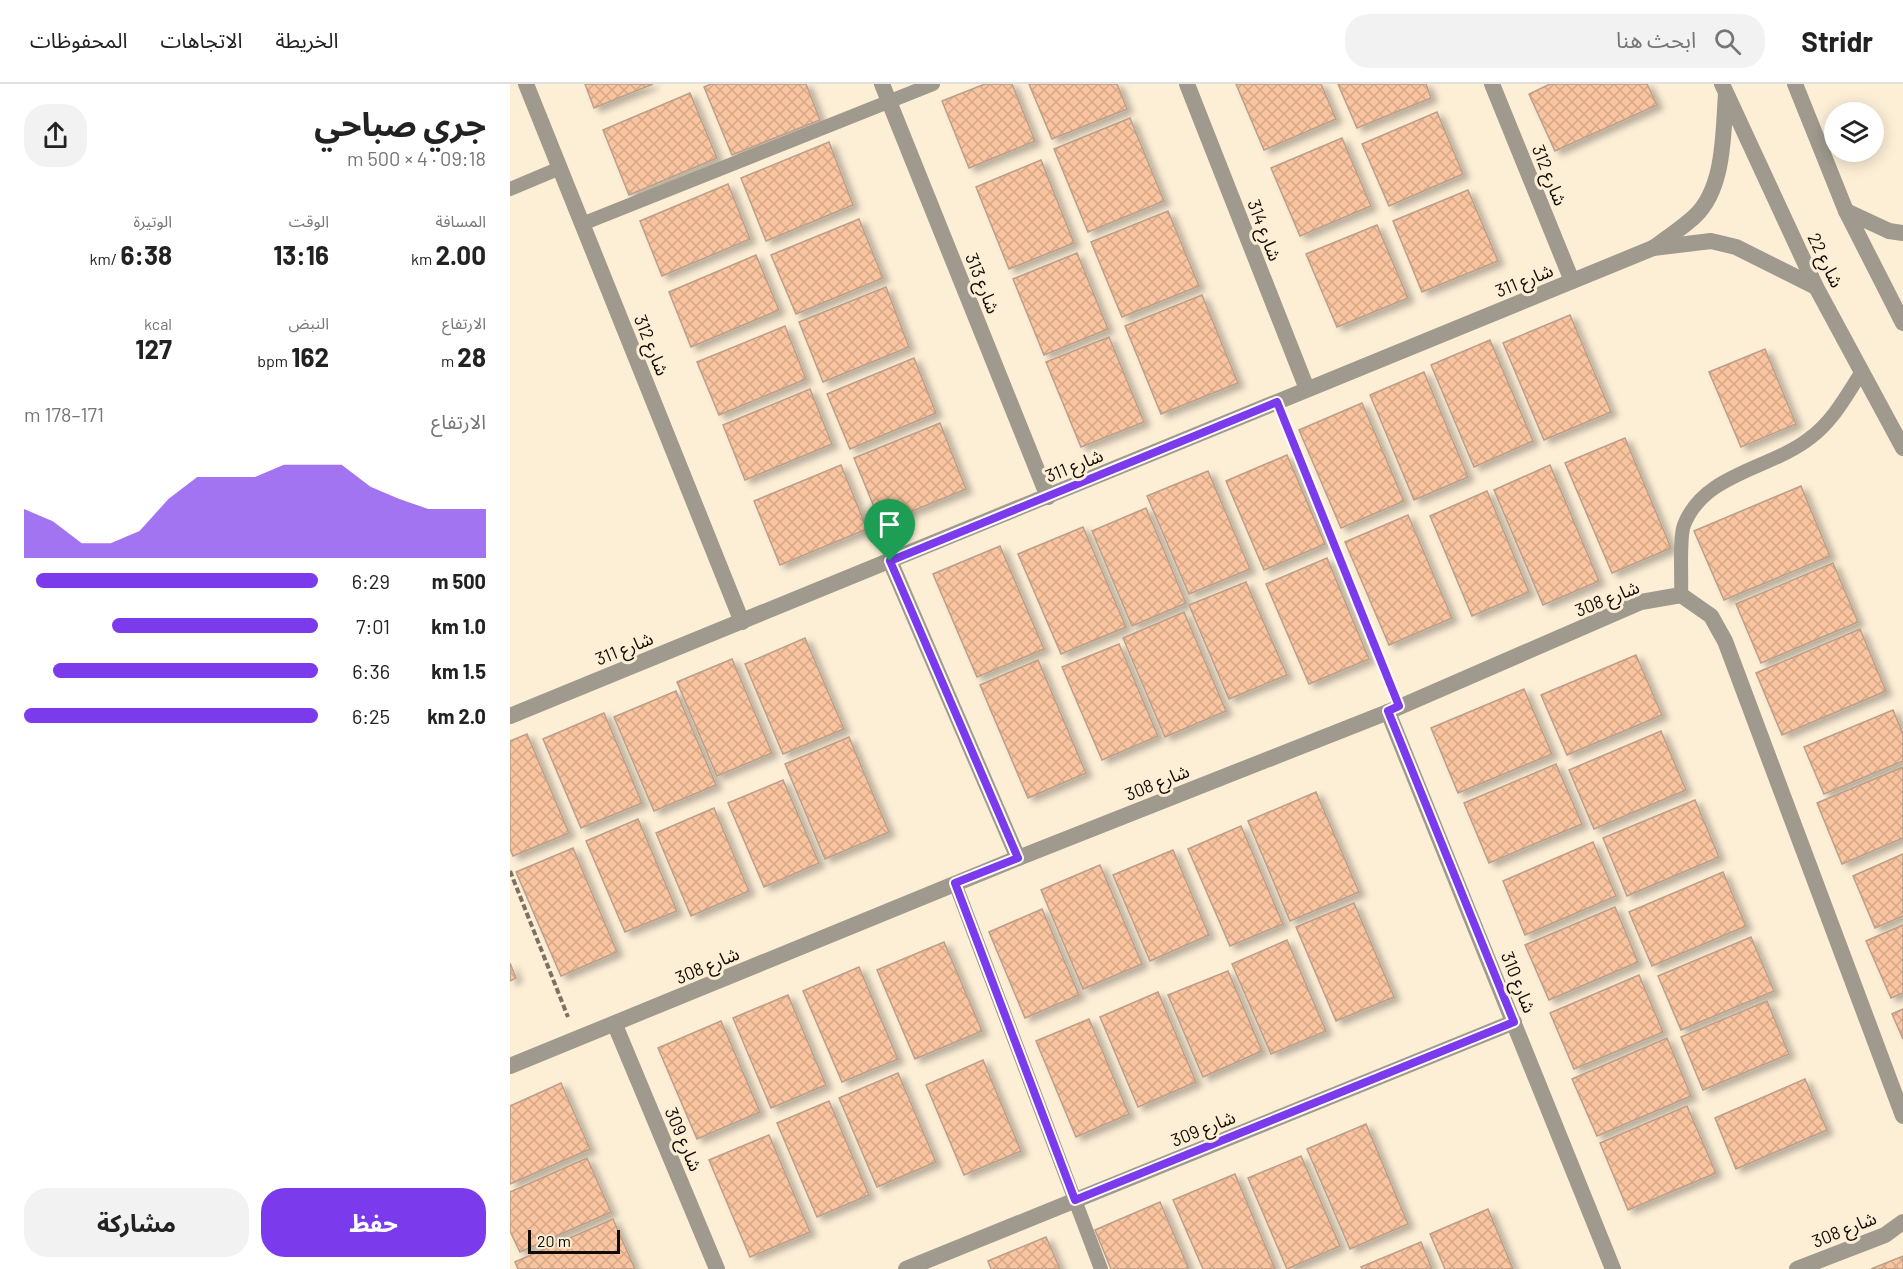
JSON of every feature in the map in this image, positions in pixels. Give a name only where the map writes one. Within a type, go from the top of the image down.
[{"type":"street","name":"شارع 312","points":[[526,84],[742,622]]},
{"type":"street","name":"شارع 313","points":[[882,84],[1048,497]]},
{"type":"street","name":"شارع 314","points":[[1187,84],[1307,389]]},
{"type":"street","name":"شارع 312","points":[[1492,84],[1572,281]]},
{"type":"street","points":[[1795,84],[1846,211],[1903,323]]},
{"type":"street","name":"شارع 311","points":[[510,716],[1653,248],[1696,216],[1713,186],[1721,160],[1724,89]]},
{"type":"street","name":"شارع 22","points":[[1724,89],[1816,287],[1903,448]]},
{"type":"street","points":[[1846,211],[1889,231],[1903,233]]},
{"type":"street","name":"شارع 311","points":[[1653,248],[1712,241],[1736,247],[1816,287]]},
{"type":"street","points":[[890,561],[1018,858]]},
{"type":"street","points":[[1681,595],[1711,616],[1725,642],[1903,1116]]},
{"type":"street","name":"شارع 308","points":[[510,1066],[615,1025],[955,883],[1394,709],[1641,602],[1681,595]]},
{"type":"street","name":"شارع 310","points":[[1394,709],[1514,1022],[1613,1269]]},
{"type":"street","name":"شارع 309","points":[[906,1269],[1514,1022]]},
{"type":"street","name":"شارع 309","points":[[615,1025],[717,1269]]},
{"type":"street","name":"شارع 308","points":[[1797,1269],[1885,1235],[1903,1222]]},
{"type":"lane","points":[[582,224],[933,84]]},
{"type":"lane","points":[[510,189],[560,168]]},
{"type":"lane","points":[[1681,595],[1683,526],[1700,502],[1723,482],[1780,457],[1810,439],[1832,418],[1861,373]]},
{"type":"lane","points":[[955,883],[1101,1269]]},
{"type":"path","points":[[1277,402],[1394,709]]},
{"type":"path","points":[[510,871],[577,1040]]},
{"type":"building","points":[[585,84],[653,84],[594,108]]},
{"type":"building","points":[[711,84],[806,84],[820,120],[732,155],[704,87]]},
{"type":"building","points":[[985,84],[1012,84],[1035,141],[969,168],[942,101]]},
{"type":"building","points":[[1029,84],[1117,84],[1127,109],[1052,139]]},
{"type":"building","points":[[1236,84],[1321,84],[1336,119],[1264,150]]},
{"type":"building","points":[[1338,84],[1426,84],[1431,98],[1357,128]]},
{"type":"building","points":[[1550,84],[1647,84],[1657,105],[1555,151],[1529,94]]},
{"type":"building","points":[[690,93],[717,158],[629,195],[603,130]]},
{"type":"building","points":[[1437,112],[1463,174],[1389,206],[1362,144]]},
{"type":"building","points":[[1130,118],[1164,201],[1088,232],[1054,149]]},
{"type":"building","points":[[1342,138],[1371,206],[1300,236],[1271,168]]},
{"type":"building","points":[[829,142],[853,205],[766,241],[741,178]]},
{"type":"building","points":[[1041,160],[1074,243],[1009,269],[976,187]]},
{"type":"building","points":[[728,184],[750,239],[662,276],[640,221]]},
{"type":"building","points":[[1468,190],[1498,261],[1422,292],[1393,221]]},
{"type":"building","points":[[1168,211],[1199,286],[1122,317],[1091,242]]},
{"type":"building","points":[[859,219],[883,278],[796,314],[771,255]]},
{"type":"building","points":[[1377,225],[1408,298],[1337,327],[1306,254]]},
{"type":"building","points":[[1077,253],[1108,329],[1044,355],[1013,279]]},
{"type":"building","points":[[756,255],[779,310],[691,347],[669,292]]},
{"type":"building","points":[[886,287],[909,347],[823,382],[799,322]]},
{"type":"building","points":[[1202,295],[1238,383],[1161,414],[1125,326]]},
{"type":"building","points":[[1570,315],[1611,412],[1544,440],[1503,343]]},
{"type":"building","points":[[785,326],[806,379],[719,415],[697,362]]},
{"type":"building","points":[[1109,337],[1144,422],[1081,447],[1046,362]]},
{"type":"building","points":[[1490,340],[1533,441],[1474,467],[1431,365]]},
{"type":"building","points":[[1765,349],[1796,424],[1741,447],[1709,372]]},
{"type":"building","points":[[914,358],[936,413],[850,449],[827,394]]},
{"type":"building","points":[[1424,372],[1468,477],[1414,500],[1370,395]]},
{"type":"building","points":[[810,389],[832,444],[745,480],[723,425]]},
{"type":"building","points":[[1362,403],[1404,501],[1341,528],[1299,430]]},
{"type":"building","points":[[940,423],[966,489],[881,524],[854,458]]},
{"type":"building","points":[[1625,438],[1671,548],[1612,573],[1565,463]]},
{"type":"building","points":[[1287,455],[1325,544],[1264,570],[1226,481]]},
{"type":"building","points":[[841,465],[867,529],[780,565],[754,501]]},
{"type":"building","points":[[1550,465],[1599,581],[1543,605],[1494,490]]},
{"type":"building","points":[[1208,471],[1250,569],[1189,594],[1147,496]]},
{"type":"building","points":[[1801,486],[1830,556],[1724,600],[1694,531]]},
{"type":"building","points":[[1487,491],[1529,592],[1472,616],[1430,516]]},
{"type":"building","points":[[1146,508],[1186,603],[1132,626],[1092,531]]},
{"type":"building","points":[[1408,515],[1452,618],[1389,645],[1345,542]]},
{"type":"building","points":[[1083,527],[1126,627],[1061,654],[1018,554]]},
{"type":"building","points":[[1000,546],[1044,649],[977,677],[933,574]]},
{"type":"building","points":[[1327,558],[1369,659],[1309,684],[1266,584]]},
{"type":"building","points":[[1833,563],[1858,622],[1761,663],[1736,604]]},
{"type":"building","points":[[1246,582],[1287,675],[1229,699],[1189,605]]},
{"type":"building","points":[[1184,612],[1226,711],[1165,737],[1123,638]]},
{"type":"building","points":[[1860,629],[1886,691],[1782,735],[1756,673]]},
{"type":"building","points":[[805,638],[844,729],[783,754],[745,664]]},
{"type":"building","points":[[1119,644],[1158,736],[1102,760],[1062,667]]},
{"type":"building","points":[[1636,655],[1662,715],[1567,755],[1541,695]]},
{"type":"building","points":[[732,659],[772,753],[717,776],[677,682]]},
{"type":"building","points":[[1038,660],[1086,773],[1028,798],[980,685]]},
{"type":"building","points":[[1524,689],[1552,754],[1458,793],[1431,728]]},
{"type":"building","points":[[676,691],[716,785],[654,811],[614,717]]},
{"type":"building","points":[[1893,710],[1903,734],[1903,761],[1824,794],[1804,747]]},
{"type":"building","points":[[604,713],[642,803],[581,828],[543,739]]},
{"type":"building","points":[[1661,731],[1686,790],[1594,829],[1569,770]]},
{"type":"building","points":[[527,734],[569,833],[513,856],[510,849],[510,741]]},
{"type":"building","points":[[849,737],[889,832],[825,859],[785,764]]},
{"type":"building","points":[[1556,764],[1582,824],[1489,863],[1464,803]]},
{"type":"building","points":[[1903,767],[1903,838],[1842,864],[1817,803]]},
{"type":"building","points":[[783,780],[819,863],[764,887],[728,803]]},
{"type":"building","points":[[1316,792],[1359,892],[1290,921],[1248,821]]},
{"type":"building","points":[[1695,800],[1719,857],[1627,896],[1603,838]]},
{"type":"building","points":[[714,808],[749,891],[691,916],[656,833]]},
{"type":"building","points":[[638,819],[677,911],[625,932],[586,841]]},
{"type":"building","points":[[1241,826],[1283,924],[1230,946],[1188,849]]},
{"type":"building","points":[[1593,842],[1616,896],[1525,935],[1503,881]]},
{"type":"building","points":[[573,848],[617,952],[561,976],[516,872]]},
{"type":"building","points":[[1173,850],[1209,935],[1150,961],[1113,875]]},
{"type":"building","points":[[1903,854],[1903,916],[1875,928],[1853,876]]},
{"type":"building","points":[[1100,865],[1142,964],[1083,989],[1041,890]]},
{"type":"building","points":[[1723,872],[1746,926],[1652,966],[1629,912]]},
{"type":"building","points":[[1354,903],[1394,997],[1336,1021],[1296,927]]},
{"type":"building","points":[[1615,907],[1638,962],[1549,1000],[1525,945]]},
{"type":"building","points":[[1042,909],[1079,995],[1025,1018],[989,932]]},
{"type":"building","points":[[1903,925],[1903,993],[1891,998],[1866,941]]},
{"type":"building","points":[[1751,937],[1774,991],[1681,1030],[1658,976]]},
{"type":"building","points":[[1287,940],[1326,1031],[1271,1054],[1232,964]]},
{"type":"building","points":[[944,942],[982,1031],[915,1059],[877,970]]},
{"type":"building","points":[[510,963],[516,978],[510,981]]},
{"type":"building","points":[[859,967],[898,1059],[842,1082],[803,991]]},
{"type":"building","points":[[1228,971],[1262,1051],[1203,1077],[1168,995]]},
{"type":"building","points":[[1639,975],[1663,1032],[1574,1069],[1550,1013]]},
{"type":"building","points":[[1158,992],[1196,1082],[1138,1107],[1100,1017]]},
{"type":"building","points":[[788,995],[826,1085],[771,1108],[733,1018]]},
{"type":"building","points":[[1767,1001],[1789,1054],[1703,1090],[1681,1037]]},
{"type":"building","points":[[1903,1009],[1903,1039],[1892,1014]]},
{"type":"building","points":[[1089,1019],[1129,1114],[1076,1137],[1036,1041]]},
{"type":"building","points":[[721,1021],[760,1112],[697,1139],[658,1048]]},
{"type":"building","points":[[1667,1038],[1691,1096],[1597,1136],[1572,1079]]},
{"type":"building","points":[[983,1060],[1021,1151],[964,1175],[926,1085]]},
{"type":"building","points":[[898,1073],[936,1162],[877,1187],[839,1098]]},
{"type":"building","points":[[1805,1079],[1827,1130],[1736,1169],[1715,1118]]},
{"type":"building","points":[[561,1083],[590,1149],[510,1184],[510,1106]]},
{"type":"building","points":[[829,1101],[869,1195],[817,1217],[777,1123]]},
{"type":"building","points":[[1687,1106],[1716,1173],[1628,1210],[1600,1143]]},
{"type":"building","points":[[1366,1124],[1408,1224],[1350,1249],[1307,1149]]},
{"type":"building","points":[[769,1135],[810,1232],[750,1257],[709,1160]]},
{"type":"building","points":[[1301,1156],[1340,1246],[1287,1269],[1248,1178]]},
{"type":"building","points":[[587,1158],[611,1212],[520,1252],[510,1231],[510,1192]]},
{"type":"building","points":[[1235,1174],[1275,1269],[1203,1269],[1173,1200]]},
{"type":"building","points":[[1160,1202],[1189,1269],[1111,1269],[1095,1230]]},
{"type":"building","points":[[1488,1209],[1513,1269],[1445,1269],[1430,1234]]},
{"type":"building","points":[[613,1219],[635,1269],[518,1269],[515,1262]]},
{"type":"building","points":[[1046,1237],[1060,1269],[991,1269],[988,1261]]},
{"type":"building","points":[[1421,1242],[1432,1269],[1362,1269],[1361,1267]]},
{"type":"building","points":[[1903,1256],[1903,1269],[1871,1269]]},
{"type":"route","points":[[1277,402],[1399,706],[1388,711],[1514,1022],[1075,1200],[955,883],[1018,858],[890,561],[1277,402]]}]
